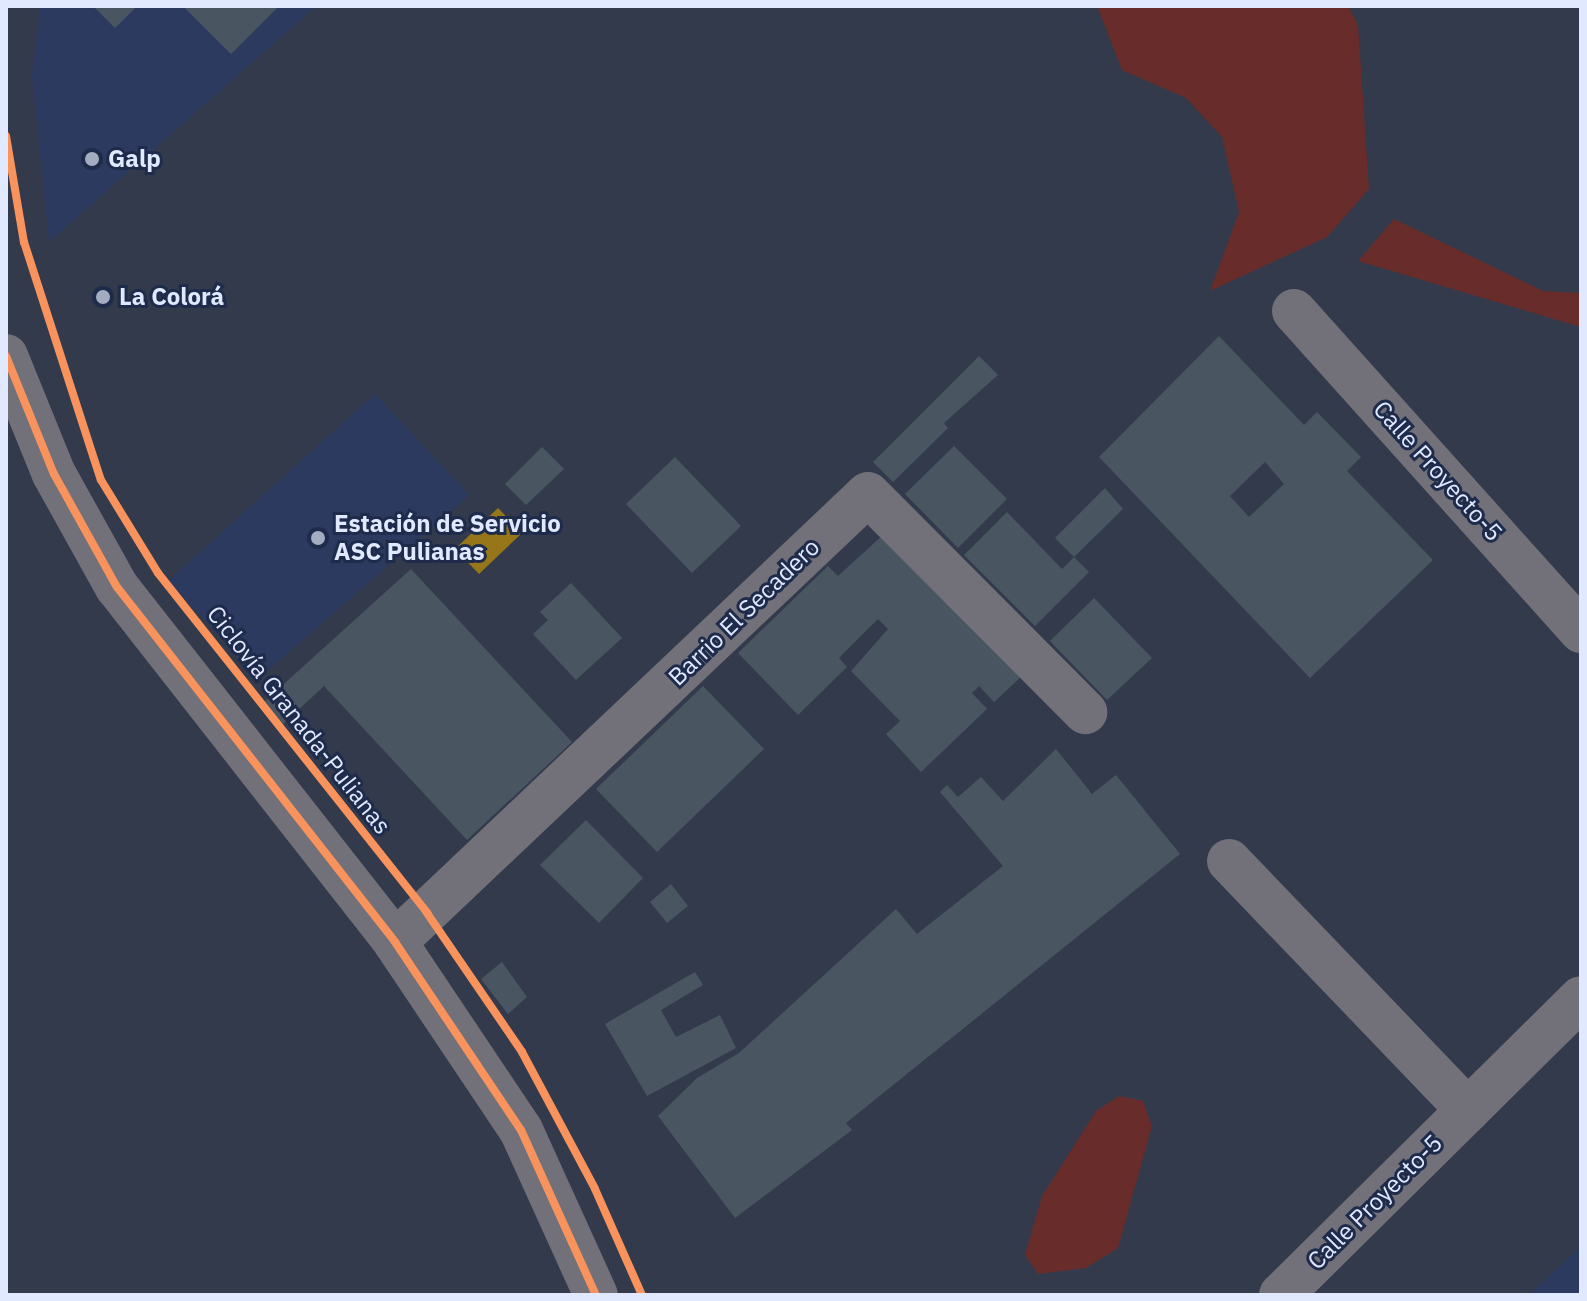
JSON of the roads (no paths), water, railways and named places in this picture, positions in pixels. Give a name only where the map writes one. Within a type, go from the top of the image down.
[{"type":"street","name":"Calle Proyecto-5","points":[[1294,311],[1581,631]]},
{"type":"street","points":[[6,356],[54,474],[117,587],[395,942],[521,1130],[596,1295]]},
{"type":"street","name":"Barrio El Secadero","points":[[395,942],[868,494],[1085,712]]},
{"type":"street","points":[[1229,861],[1468,1110]]},
{"type":"street","name":"Calle Proyecto-5","points":[[1281,1295],[1581,998]]},
{"type":"place","name":"Galp","points":[[92,159]]},
{"type":"place","name":"La Colorá","points":[[103,297]]},
{"type":"place","name":"Estación de Servicio ASC Pulianas","points":[[318,538]]}]
